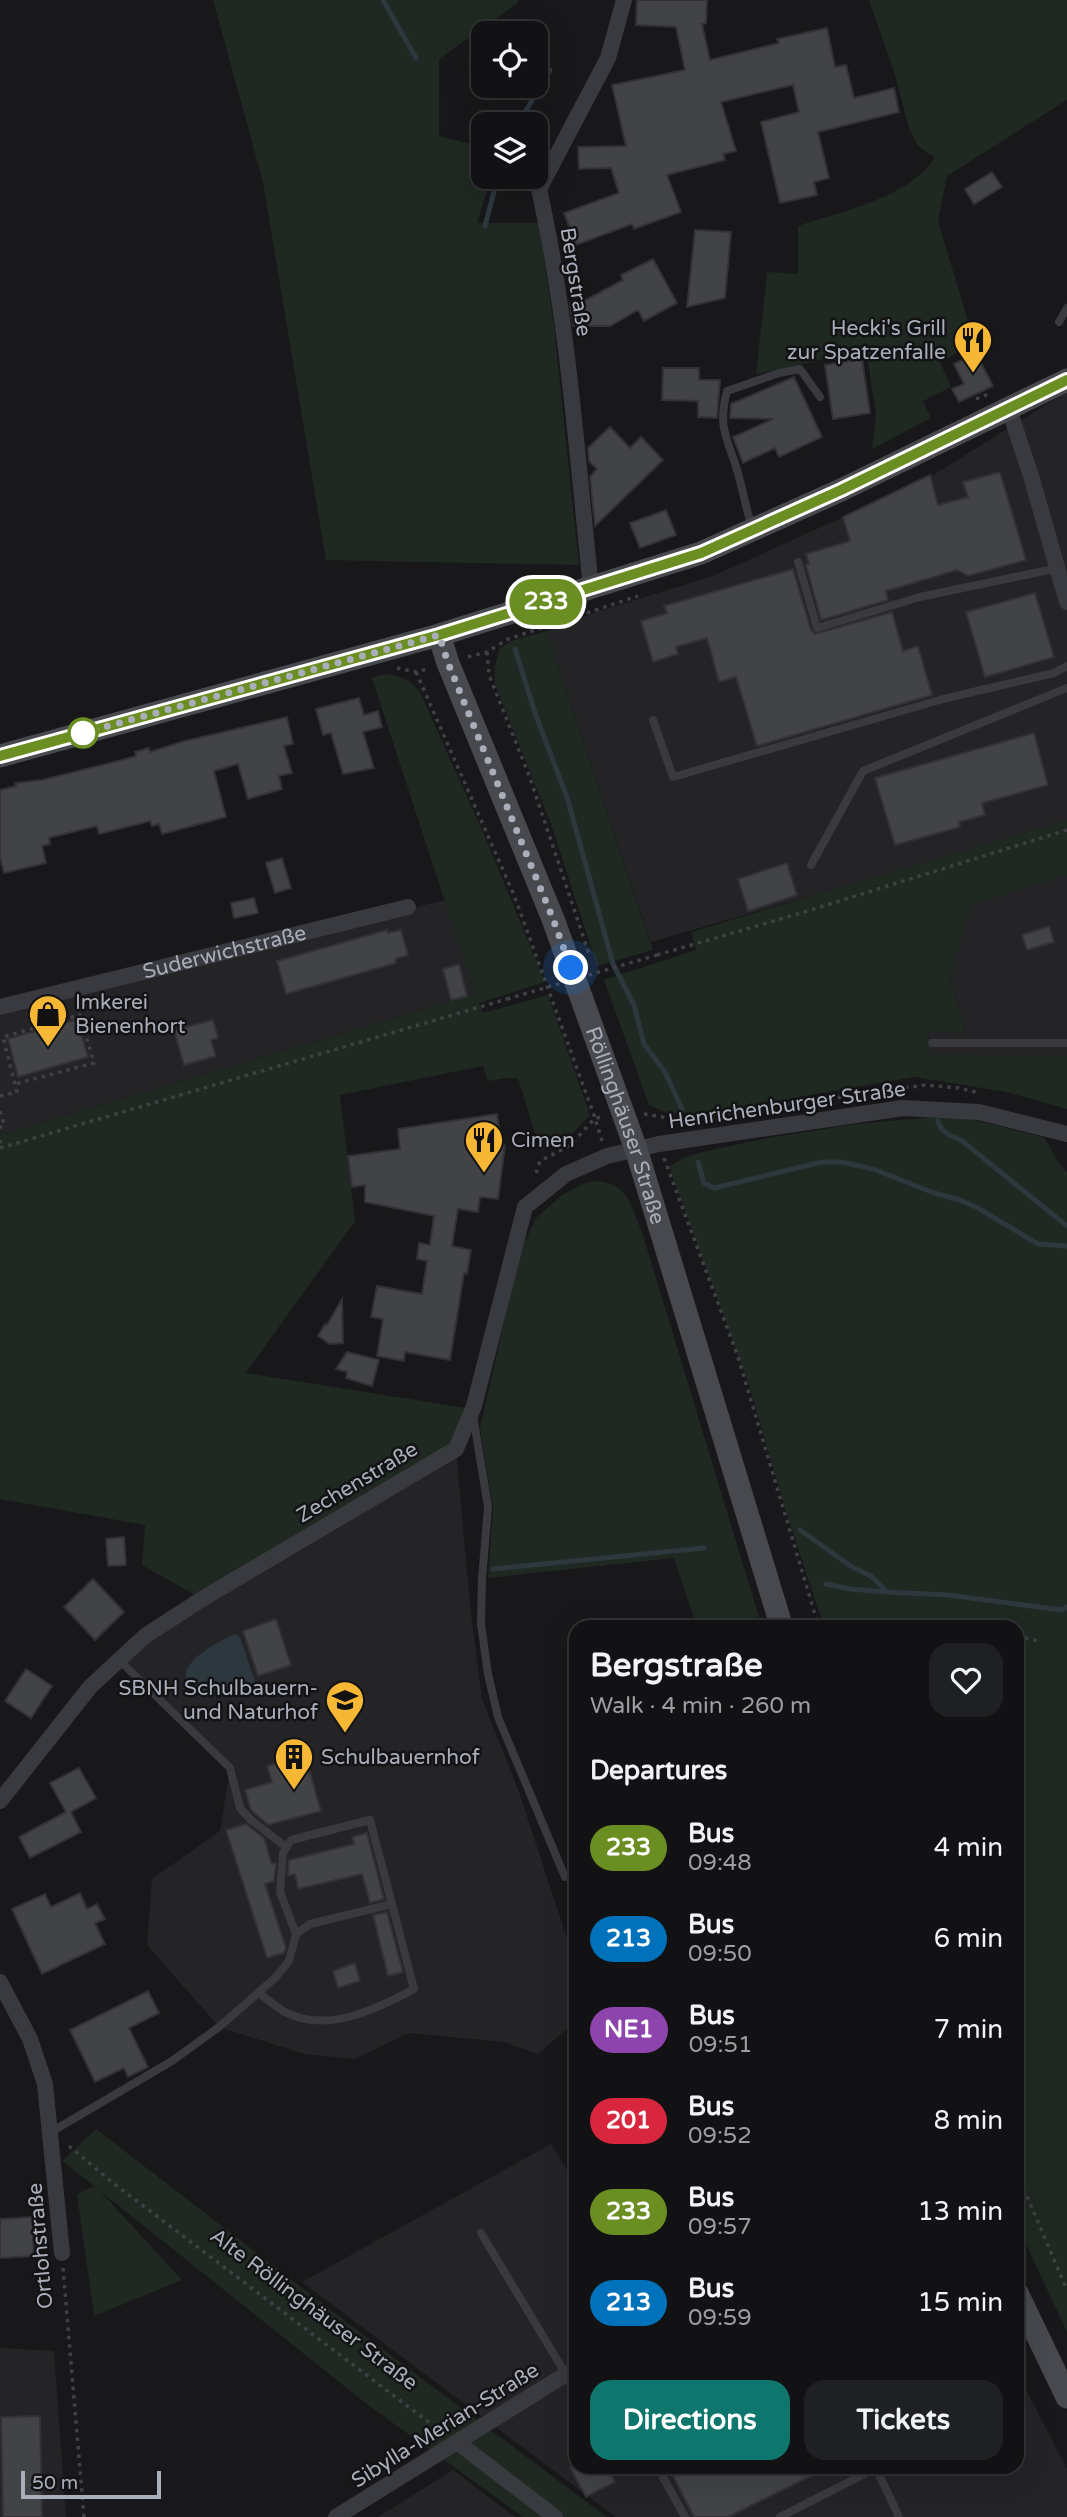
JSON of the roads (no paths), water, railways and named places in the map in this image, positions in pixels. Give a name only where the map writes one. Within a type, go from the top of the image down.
[{"type":"main road","points":[[0,756],[439,635],[701,553],[841,490],[1002,401],[1067,380]]},
{"type":"main road","name":"Röllinghäuser Straße","points":[[439,635],[553,919],[636,1149],[780,1620]]},
{"type":"main road","points":[[1024,2308],[1067,2397]]},
{"type":"street","name":"Bergstraße","points":[[591,588],[563,326],[553,254],[539,189],[608,58],[624,0]]},
{"type":"street","points":[[1002,401],[1067,602]]},
{"type":"street","name":"Suderwichstraße","points":[[0,1007],[408,907]]},
{"type":"street","name":"Henrichenburger Straße","points":[[636,1149],[704,1136],[903,1108],[979,1112],[1067,1134]]},
{"type":"street","name":"Zechenstraße","points":[[0,1801],[90,1687],[145,1636],[202,1599],[456,1449],[472,1409],[525,1207],[566,1174],[607,1156],[636,1149]]},
{"type":"street","name":"Ortlohstraße","points":[[0,1982],[30,2039],[45,2084],[62,2253]]},
{"type":"street","name":"Sibylla-Merian-Straße","points":[[336,2517],[569,2372]]},
{"type":"street","points":[[457,2442],[555,2517]]},
{"type":"lane","points":[[1059,322],[1067,308]]},
{"type":"lane","points":[[753,530],[738,473],[723,434],[723,407],[727,391],[779,373],[800,369],[820,397]]},
{"type":"lane","points":[[798,562],[817,628],[920,597],[1058,568]]},
{"type":"lane","points":[[653,720],[673,777],[943,699],[1054,673],[1067,666]]},
{"type":"lane","points":[[811,865],[863,771],[1067,688]]},
{"type":"lane","points":[[932,1043],[1067,1043]]},
{"type":"lane","points":[[472,1409],[488,1507],[481,1623],[493,1696],[498,1717],[565,1877],[569,1876]]},
{"type":"lane","points":[[119,1660],[230,1768],[240,1808],[286,1847]]},
{"type":"lane","points":[[51,2132],[172,2061],[219,2027],[275,1978],[289,1961],[296,1934],[280,1892],[283,1853],[290,1840],[369,1820],[414,1990],[384,2006],[345,2019],[304,2018],[286,2012],[259,1993]]},
{"type":"lane","points":[[296,1934],[310,1924],[392,1904]]},
{"type":"lane","points":[[481,2233],[569,2368]]},
{"type":"lane","points":[[661,2474],[685,2517]]},
{"type":"lane","points":[[780,2517],[864,2474]]},
{"type":"lane","points":[[879,2474],[900,2517]]},
{"type":"waterway","points":[[383,0],[416,58]]},
{"type":"waterway","points":[[525,112],[550,70]]},
{"type":"waterway","points":[[485,226],[495,189]]},
{"type":"waterway","points":[[515,649],[536,716],[567,797],[613,964],[634,1005],[644,1044],[665,1072],[682,1109]]},
{"type":"waterway","points":[[938,1121],[944,1131],[961,1140],[1067,1226]]},
{"type":"waterway","points":[[698,1162],[704,1183],[714,1188],[822,1162],[841,1162],[873,1169],[978,1208],[1038,1244],[1067,1246]]},
{"type":"waterway","points":[[800,1530],[852,1567],[871,1576],[887,1592],[948,1595],[1062,1610],[1067,1607]]},
{"type":"waterway","points":[[493,1569],[704,1548]]},
{"type":"waterway","points":[[826,1584],[885,1592]]},
{"type":"place","name":"Hecki's Grill zur Spatzenfalle","points":[[973,374]]},
{"type":"place","name":"Imkerei Bienenhort","points":[[48,1048]]},
{"type":"place","name":"Cimen","points":[[484,1174]]},
{"type":"place","name":"SBNH Schulbauern- und Naturhof","points":[[345,1734]]},
{"type":"place","name":"Schulbauernhof","points":[[294,1791]]}]
